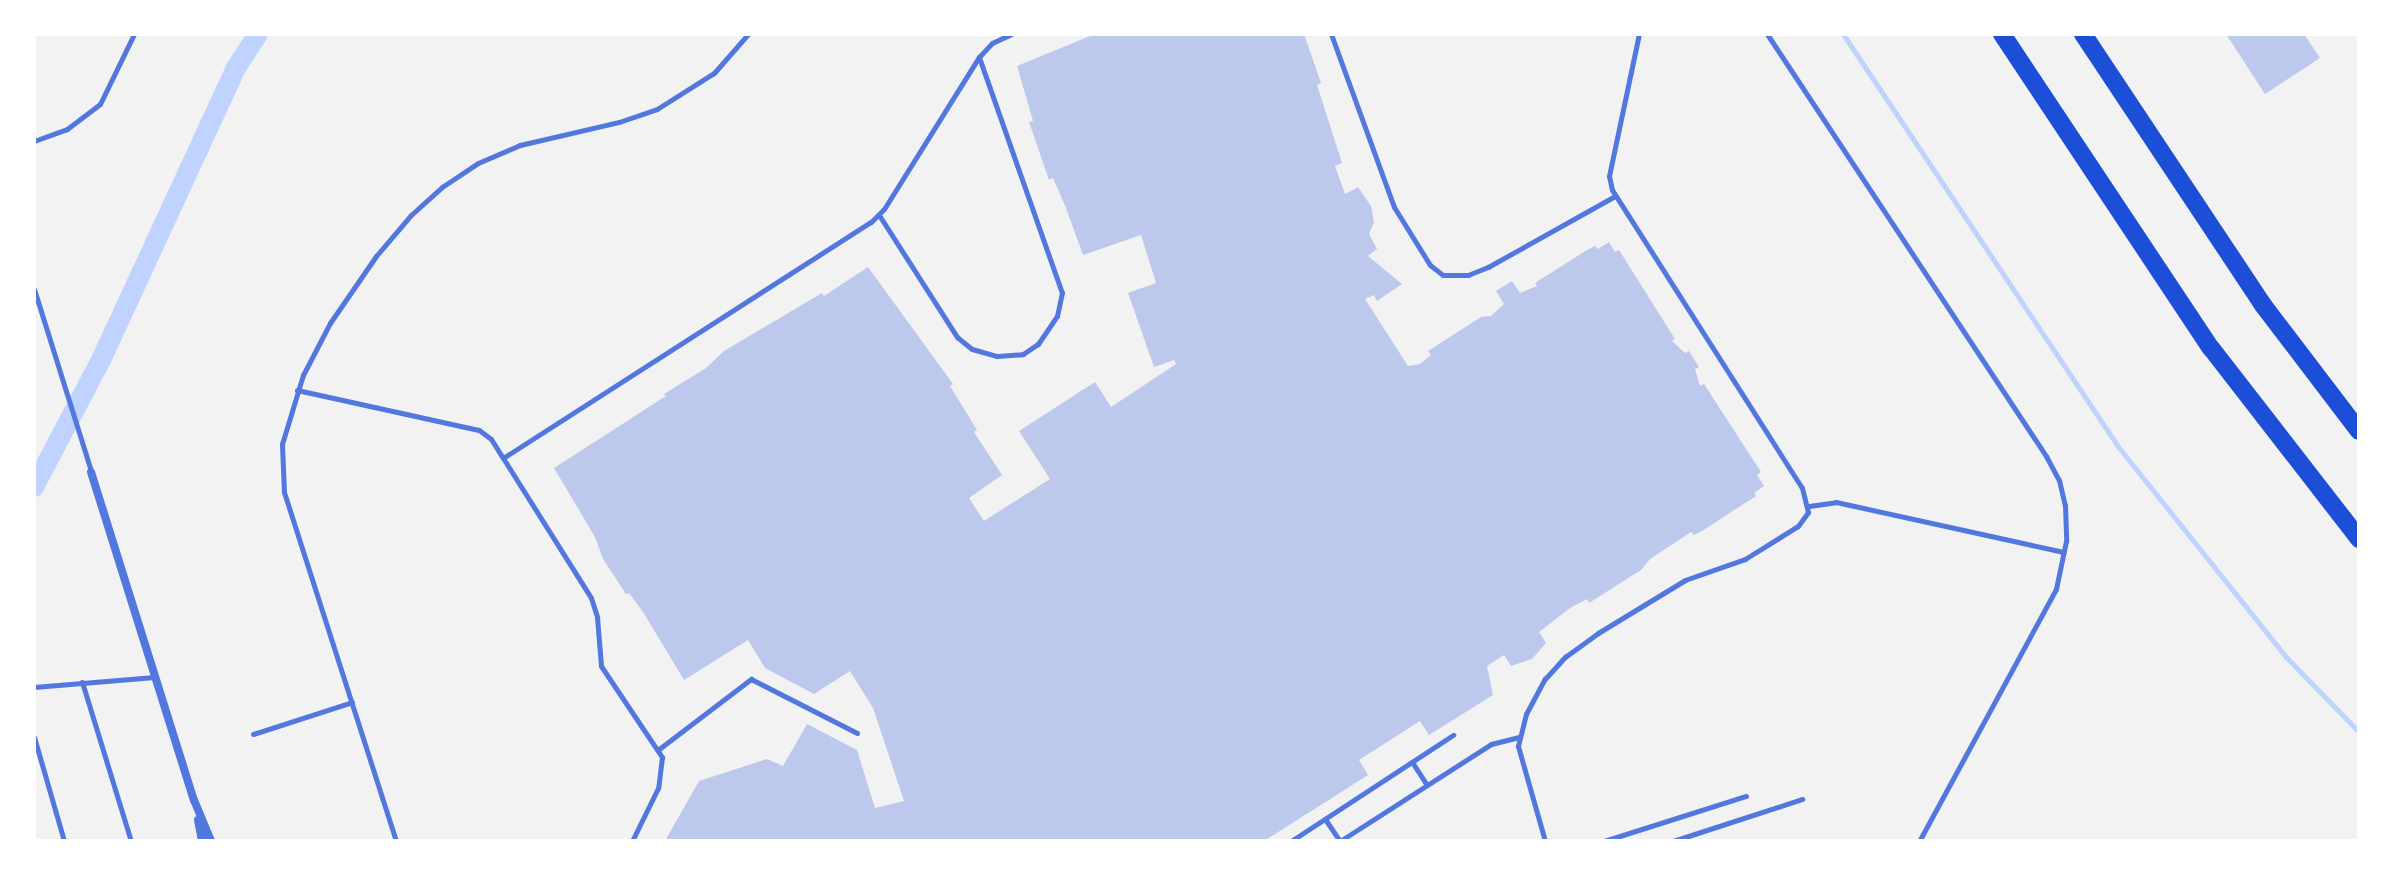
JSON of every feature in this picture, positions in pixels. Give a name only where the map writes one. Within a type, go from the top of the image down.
[{"type":"highway","points":[[2002,34],[2211,348],[2359,539]]},
{"type":"highway","points":[[2083,34],[2263,305],[2359,431]]},
{"type":"street","points":[[91,472],[194,800],[211,841]]},
{"type":"street","points":[[194,800],[202,841]]},
{"type":"lane","points":[[34,141],[67,129],[100,104],[134,34]]},
{"type":"lane","points":[[396,841],[282,480],[282,444],[297,390],[325,332],[361,276],[398,229],[442,187],[478,163],[520,145],[619,122],[665,105],[714,73],[748,34]]},
{"type":"lane","points":[[503,458],[879,215],[979,57],[992,43],[1011,34]]},
{"type":"lane","points":[[1331,34],[1394,207],[1430,265],[1443,275],[1477,272],[1615,196]]},
{"type":"lane","points":[[1545,841],[1521,766],[1519,737],[1538,689],[1573,651],[1685,580],[1736,564],[1758,551],[1803,521],[1809,506],[1802,488],[1615,196],[1609,176],[1639,34]]},
{"type":"lane","points":[[1767,34],[2050,463],[2065,505],[2064,552],[2051,600],[1919,841]]},
{"type":"lane","points":[[879,215],[964,344],[981,352],[1006,356],[1023,354],[1038,344],[1060,311],[1062,293],[979,57]]},
{"type":"lane","points":[[34,292],[91,472]]},
{"type":"lane","points":[[297,390],[479,430],[491,439],[591,598],[597,617],[598,660],[659,749],[662,765],[660,781],[632,841]]},
{"type":"lane","points":[[1809,506],[1829,502],[1848,504],[2064,552]]},
{"type":"lane","points":[[34,687],[156,677]]},
{"type":"lane","points":[[659,749],[751,679],[857,733]]},
{"type":"lane","points":[[82,682],[131,841]]},
{"type":"lane","points":[[253,734],[352,702]]},
{"type":"lane","points":[[1291,841],[1453,735]]},
{"type":"lane","points":[[34,737],[64,841]]},
{"type":"lane","points":[[1325,819],[1340,841],[1491,744],[1519,737]]},
{"type":"lane","points":[[1412,762],[1427,785]]},
{"type":"lane","points":[[1604,841],[1746,796]]},
{"type":"lane","points":[[1673,841],[1802,799]]},
{"type":"building","points":[[1095,34],[1304,34],[1321,83],[1317,85],[1342,163],[1335,166],[1345,194],[1358,187],[1371,206],[1374,222],[1369,234],[1377,249],[1368,256],[1402,284],[1377,301],[1374,295],[1365,299],[1408,366],[1420,364],[1431,355],[1428,351],[1481,317],[1491,316],[1504,304],[1496,291],[1512,281],[1520,293],[1537,286],[1535,283],[1587,250],[1595,246],[1598,249],[1609,242],[1615,252],[1619,250],[1675,339],[1672,341],[1685,353],[1689,351],[1699,367],[1695,369],[1700,386],[1704,384],[1761,472],[1757,475],[1764,486],[1754,493],[1756,496],[1702,531],[1694,535],[1691,532],[1650,559],[1641,570],[1589,603],[1587,599],[1570,608],[1539,632],[1546,643],[1532,659],[1511,666],[1504,655],[1487,666],[1493,695],[1429,735],[1420,721],[1359,760],[1368,775],[1264,841],[665,841],[699,781],[767,759],[783,766],[807,724],[857,750],[875,808],[904,801],[873,708],[850,671],[814,694],[765,668],[748,640],[684,680],[643,612],[629,593],[626,594],[603,559],[595,537],[554,468],[666,396],[664,394],[706,368],[724,351],[822,293],[824,296],[868,267],[953,384],[950,386],[977,430],[974,432],[1002,475],[969,498],[984,521],[1050,479],[1019,431],[1095,382],[1111,407],[1176,364],[1174,360],[1154,367],[1128,293],[1156,283],[1141,235],[1083,255],[1053,178],[1049,180],[1029,122],[1033,121],[1017,66]]},
{"type":"building","points":[[2226,34],[2304,34],[2320,58],[2265,94]]},
{"type":"waterway","points":[[34,487],[101,360],[236,68],[258,34]]},
{"type":"waterway","points":[[1843,34],[2116,444],[2286,657],[2359,732]]}]
